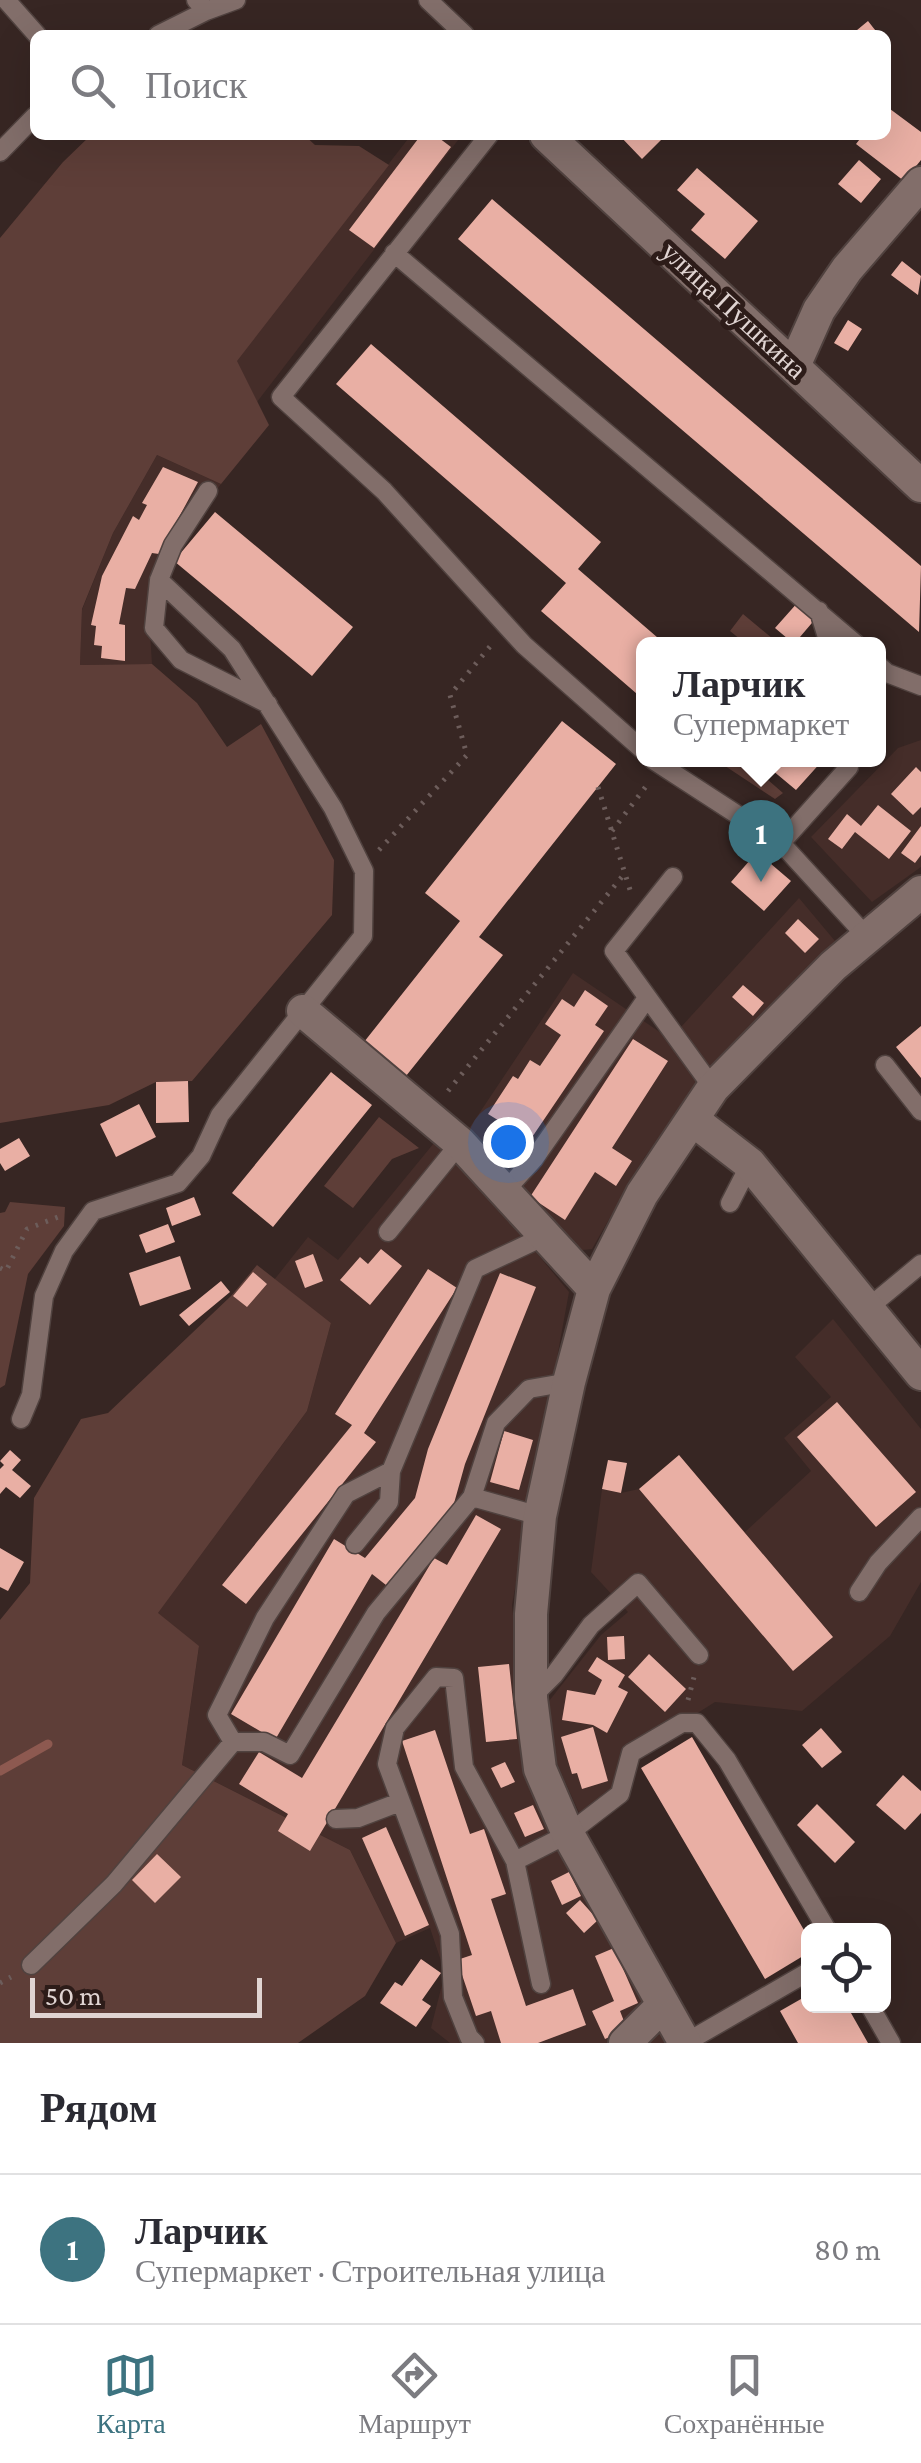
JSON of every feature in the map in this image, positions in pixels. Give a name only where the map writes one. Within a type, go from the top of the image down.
[{"type":"street","name":"улица Пушкина","points":[[551,140],[921,486]]},
{"type":"street","points":[[794,366],[819,310],[847,270],[921,184]]},
{"type":"street","points":[[685,2043],[568,1834],[540,1769],[530,1698],[531,1614],[540,1516],[594,1289],[642,1194],[713,1088],[833,966],[921,892]]},
{"type":"street","points":[[303,1012],[460,1143],[594,1289]]},
{"type":"street","points":[[693,1120],[750,1164],[921,1374]]},
{"type":"street","points":[[625,2043],[662,2005]]},
{"type":"lane","points":[[6,0],[33,30]]},
{"type":"lane","points":[[165,30],[201,6],[236,0]]},
{"type":"lane","points":[[428,0],[460,30]]},
{"type":"lane","points":[[0,152],[30,121]]},
{"type":"lane","points":[[485,140],[281,397],[384,492],[524,646],[636,744]]},
{"type":"lane","points":[[394,253],[848,637]]},
{"type":"lane","points":[[208,491],[173,545],[159,580],[154,628],[181,660],[268,704]]},
{"type":"lane","points":[[21,1419],[32,1395],[44,1296],[64,1252],[93,1211],[178,1183],[201,1156],[220,1115],[364,936],[364,871],[334,808],[232,649],[159,580]]},
{"type":"lane","points":[[820,612],[827,637]]},
{"type":"lane","points":[[886,673],[921,686]]},
{"type":"lane","points":[[664,767],[781,843],[867,937]]},
{"type":"lane","points":[[781,843],[849,767]]},
{"type":"lane","points":[[673,877],[614,952],[713,1088]]},
{"type":"lane","points":[[505,1192],[534,1159],[647,998]]},
{"type":"lane","points":[[884,1065],[921,1111]]},
{"type":"lane","points":[[388,1232],[460,1143]]},
{"type":"lane","points":[[730,1203],[750,1164]]},
{"type":"lane","points":[[354,1544],[389,1502],[391,1471],[475,1269],[546,1236]]},
{"type":"lane","points":[[868,1308],[921,1264]]},
{"type":"lane","points":[[233,1742],[264,1742],[290,1755],[376,1613],[472,1497],[496,1422],[529,1390],[569,1382]]},
{"type":"lane","points":[[233,1742],[217,1715],[265,1618],[346,1494],[391,1471]]},
{"type":"lane","points":[[472,1497],[540,1516]]},
{"type":"lane","points":[[859,1592],[878,1564],[921,1517]]},
{"type":"lane","points":[[530,1698],[554,1675],[591,1625],[638,1583],[699,1655]]},
{"type":"lane","points":[[475,2043],[453,1997],[450,1934],[387,1764],[396,1728],[436,1677],[454,1678],[464,1767],[514,1862],[541,1984]]},
{"type":"lane","points":[[514,1862],[568,1834],[620,1794],[631,1753],[682,1723],[697,1723],[727,1760],[823,1923]]},
{"type":"lane","points":[[31,1965],[114,1884],[233,1742]]},
{"type":"lane","points":[[336,1819],[358,1818],[400,1802]]},
{"type":"lane","points":[[685,2043],[801,1976]]},
{"type":"lane","points":[[874,2013],[891,2043]]},
{"type":"path","points":[[371,859],[467,756],[450,695],[481,659]]},
{"type":"path","points":[[428,1117],[624,873],[598,786]]},
{"type":"path","points":[[612,831],[633,804]]},
{"type":"path","points":[[0,1268],[6,1271],[27,1229],[72,1211],[93,1211]]},
{"type":"path","points":[[682,1723],[699,1655]]},
{"type":"shaded area","points":[[86,140],[310,140],[315,145],[359,146],[389,165],[237,361],[269,425],[221,484],[157,455],[113,533],[82,609],[80,665],[152,664],[197,703],[227,747],[261,724],[334,860],[332,915],[192,1081],[156,1082],[109,1105],[0,1123],[0,238]]},
{"type":"shaded area","points":[[407,140],[458,140],[257,402],[236,361]]},
{"type":"shaded area","points":[[157,455],[221,484],[168,556],[149,616],[152,664],[80,665],[82,610],[113,533]]},
{"type":"shaded area","points":[[743,614],[771,637],[737,637],[730,631]]},
{"type":"shaded area","points":[[921,740],[921,867],[872,902],[811,837],[879,767],[886,767],[886,760],[898,748]]},
{"type":"shaded area","points":[[727,767],[753,767],[783,793],[775,799]]},
{"type":"shaded area","points":[[799,898],[835,941],[708,1073],[644,1158],[592,1249],[573,1251],[464,1136],[573,973],[670,1039]]},
{"type":"shaded area","points":[[379,1117],[419,1148],[392,1159],[353,1208],[324,1186]]},
{"type":"shaded area","points":[[434,1143],[491,1198],[569,1292],[512,1605],[529,1780],[673,2043],[450,2043],[431,2028],[445,1973],[430,1928],[396,1943],[350,1850],[182,1765],[199,1647],[157,1614],[307,1411],[331,1323],[274,1280],[308,1237],[338,1260]]},
{"type":"shaded area","points":[[10,1202],[65,1207],[64,1226],[28,1274],[5,1385],[0,1388],[0,1213],[5,1212]]},
{"type":"shaded area","points":[[257,1265],[331,1323],[307,1411],[158,1613],[199,1646],[182,1765],[350,1850],[396,1943],[365,1996],[298,2043],[0,2043],[0,1620],[30,1583],[34,1498],[81,1419],[108,1413],[231,1296]]},
{"type":"shaded area","points":[[833,1319],[921,1429],[921,1582],[890,1636],[802,1711],[715,1702],[631,1755],[622,1788],[580,1815],[555,1759],[549,1701],[601,1635],[628,1612],[591,1572],[602,1489],[621,1493],[639,1489],[679,1455],[745,1532],[811,1471],[784,1438],[831,1397],[795,1357]]},
{"type":"building","points":[[868,21],[875,30],[857,30]]},
{"type":"building","points":[[891,110],[921,132],[921,160],[904,181],[856,144],[859,140],[891,140]]},
{"type":"building","points":[[417,140],[442,140],[451,147],[374,248],[349,230]]},
{"type":"building","points":[[624,140],[661,140],[642,159]]},
{"type":"building","points":[[859,160],[881,179],[861,203],[838,184]]},
{"type":"building","points":[[697,168],[758,221],[725,259],[691,230],[705,214],[677,190]]},
{"type":"building","points":[[492,199],[921,566],[919,632],[458,239]]},
{"type":"building","points":[[902,261],[921,276],[918,295],[891,275]]},
{"type":"building","points":[[848,320],[862,329],[848,351],[834,343]]},
{"type":"building","points":[[371,344],[601,542],[578,569],[657,637],[636,637],[636,693],[541,611],[566,583],[336,384]]},
{"type":"building","points":[[163,467],[198,482],[159,554],[152,553],[135,589],[126,588],[119,624],[125,625],[125,661],[101,658],[102,646],[94,645],[96,626],[91,625],[102,576],[133,516],[139,520],[147,505],[142,503]]},
{"type":"building","points":[[215,512],[353,627],[312,676],[174,561]]},
{"type":"building","points":[[799,601],[817,617],[800,637],[786,637],[775,628]]},
{"type":"building","points":[[562,721],[616,764],[479,937],[503,955],[406,1076],[364,1042],[460,921],[425,893]]},
{"type":"building","points":[[768,767],[817,767],[796,790]]},
{"type":"building","points":[[916,767],[921,772],[921,807],[913,815],[891,794]]},
{"type":"building","points":[[878,805],[911,831],[889,859],[855,832],[842,849],[828,839],[847,814],[861,826]]},
{"type":"building","points":[[921,826],[921,855],[915,863],[901,853]]},
{"type":"building","points":[[757,852],[791,881],[764,911],[731,882]]},
{"type":"building","points":[[798,919],[819,939],[805,953],[785,933]]},
{"type":"building","points":[[743,985],[764,1003],[753,1016],[732,997]]},
{"type":"building","points":[[585,990],[608,1006],[595,1025],[604,1031],[522,1152],[517,1149],[506,1165],[483,1149],[501,1122],[488,1114],[513,1076],[518,1079],[530,1060],[540,1066],[561,1035],[545,1024],[562,999],[574,1007]]},
{"type":"building","points":[[921,1026],[921,1078],[896,1047]]},
{"type":"building","points":[[633,1039],[668,1061],[612,1148],[632,1161],[616,1186],[595,1172],[565,1220],[530,1197]]},
{"type":"building","points":[[331,1072],[372,1105],[273,1227],[232,1193]]},
{"type":"building","points":[[188,1081],[189,1122],[156,1123],[156,1082]]},
{"type":"building","points":[[139,1104],[156,1137],[116,1157],[100,1124]]},
{"type":"building","points":[[19,1138],[30,1156],[5,1171],[0,1163],[0,1149]]},
{"type":"building","points":[[194,1197],[201,1215],[172,1226],[166,1208]]},
{"type":"building","points":[[168,1224],[175,1242],[146,1253],[139,1235]]},
{"type":"building","points":[[381,1249],[402,1266],[370,1305],[340,1280],[360,1257],[368,1264]]},
{"type":"building","points":[[313,1254],[323,1281],[305,1288],[295,1261]]},
{"type":"building","points":[[180,1256],[191,1289],[140,1306],[129,1273]]},
{"type":"building","points":[[428,1269],[457,1288],[364,1433],[376,1442],[246,1604],[222,1585],[352,1425],[335,1414]]},
{"type":"building","points":[[253,1272],[267,1284],[247,1307],[233,1296]]},
{"type":"building","points":[[500,1273],[536,1287],[465,1464],[453,1507],[386,1585],[372,1574],[275,1740],[231,1714],[334,1539],[365,1558],[415,1498],[428,1449]]},
{"type":"building","points":[[221,1281],[230,1292],[189,1326],[179,1315]]},
{"type":"building","points":[[837,1402],[916,1492],[876,1527],[797,1437]]},
{"type":"building","points":[[504,1431],[533,1440],[519,1490],[490,1482]]},
{"type":"building","points":[[10,1450],[21,1460],[12,1470],[31,1486],[20,1498],[6,1487],[0,1494],[0,1469],[4,1465],[0,1461]]},
{"type":"building","points":[[679,1455],[833,1637],[793,1671],[639,1489]]},
{"type":"building","points":[[608,1460],[627,1463],[621,1493],[602,1489]]},
{"type":"building","points":[[476,1515],[501,1529],[310,1851],[278,1831],[288,1814],[239,1784],[259,1752],[302,1778],[434,1558],[447,1565]]},
{"type":"building","points":[[0,1548],[24,1562],[8,1591],[0,1587]]},
{"type":"building","points":[[624,1636],[625,1659],[608,1660],[607,1637]]},
{"type":"building","points":[[649,1654],[686,1689],[665,1712],[628,1677]]},
{"type":"building","points":[[597,1657],[625,1675],[618,1687],[628,1692],[607,1733],[593,1725],[562,1720],[567,1690],[595,1695],[602,1680],[588,1671]]},
{"type":"building","points":[[509,1664],[517,1739],[486,1742],[478,1667]]},
{"type":"building","points":[[593,1727],[608,1781],[582,1789],[577,1773],[572,1774],[561,1737]]},
{"type":"building","points":[[821,1728],[842,1752],[822,1768],[802,1745]]},
{"type":"building","points":[[435,1730],[470,1834],[484,1829],[506,1894],[491,1899],[526,2006],[573,1989],[586,2025],[538,2043],[501,2043],[491,2011],[476,2016],[457,1960],[472,1955],[402,1741]]},
{"type":"building","points":[[692,1737],[801,1925],[801,1957],[765,1979],[641,1768]]},
{"type":"building","points":[[505,1762],[515,1782],[501,1788],[491,1768]]},
{"type":"building","points":[[903,1775],[921,1791],[921,1813],[905,1830],[876,1805]]},
{"type":"building","points":[[817,1804],[855,1842],[835,1863],[797,1825]]},
{"type":"building","points":[[533,1805],[544,1829],[525,1837],[514,1813]]},
{"type":"building","points":[[386,1827],[429,1925],[405,1936],[362,1838]]},
{"type":"building","points":[[157,1854],[181,1877],[155,1903],[132,1880]]},
{"type":"building","points":[[569,1872],[581,1896],[562,1905],[551,1881]]},
{"type":"building","points":[[580,1900],[598,1920],[584,1933],[566,1913]]},
{"type":"building","points":[[614,1948],[638,2003],[620,2011],[627,2029],[605,2039],[592,2011],[614,2001],[595,1956]]},
{"type":"building","points":[[421,1959],[441,1973],[422,2000],[431,2006],[416,2027],[380,2003],[395,1982],[402,1986]]},
{"type":"building","points":[[801,1999],[801,2013],[851,2013],[868,2043],[798,2043],[780,2011]]},
{"type":"waterway","points":[[0,1771],[48,1744]]},
{"type":"place","name":"Ларчик","points":[[761,882]]}]
